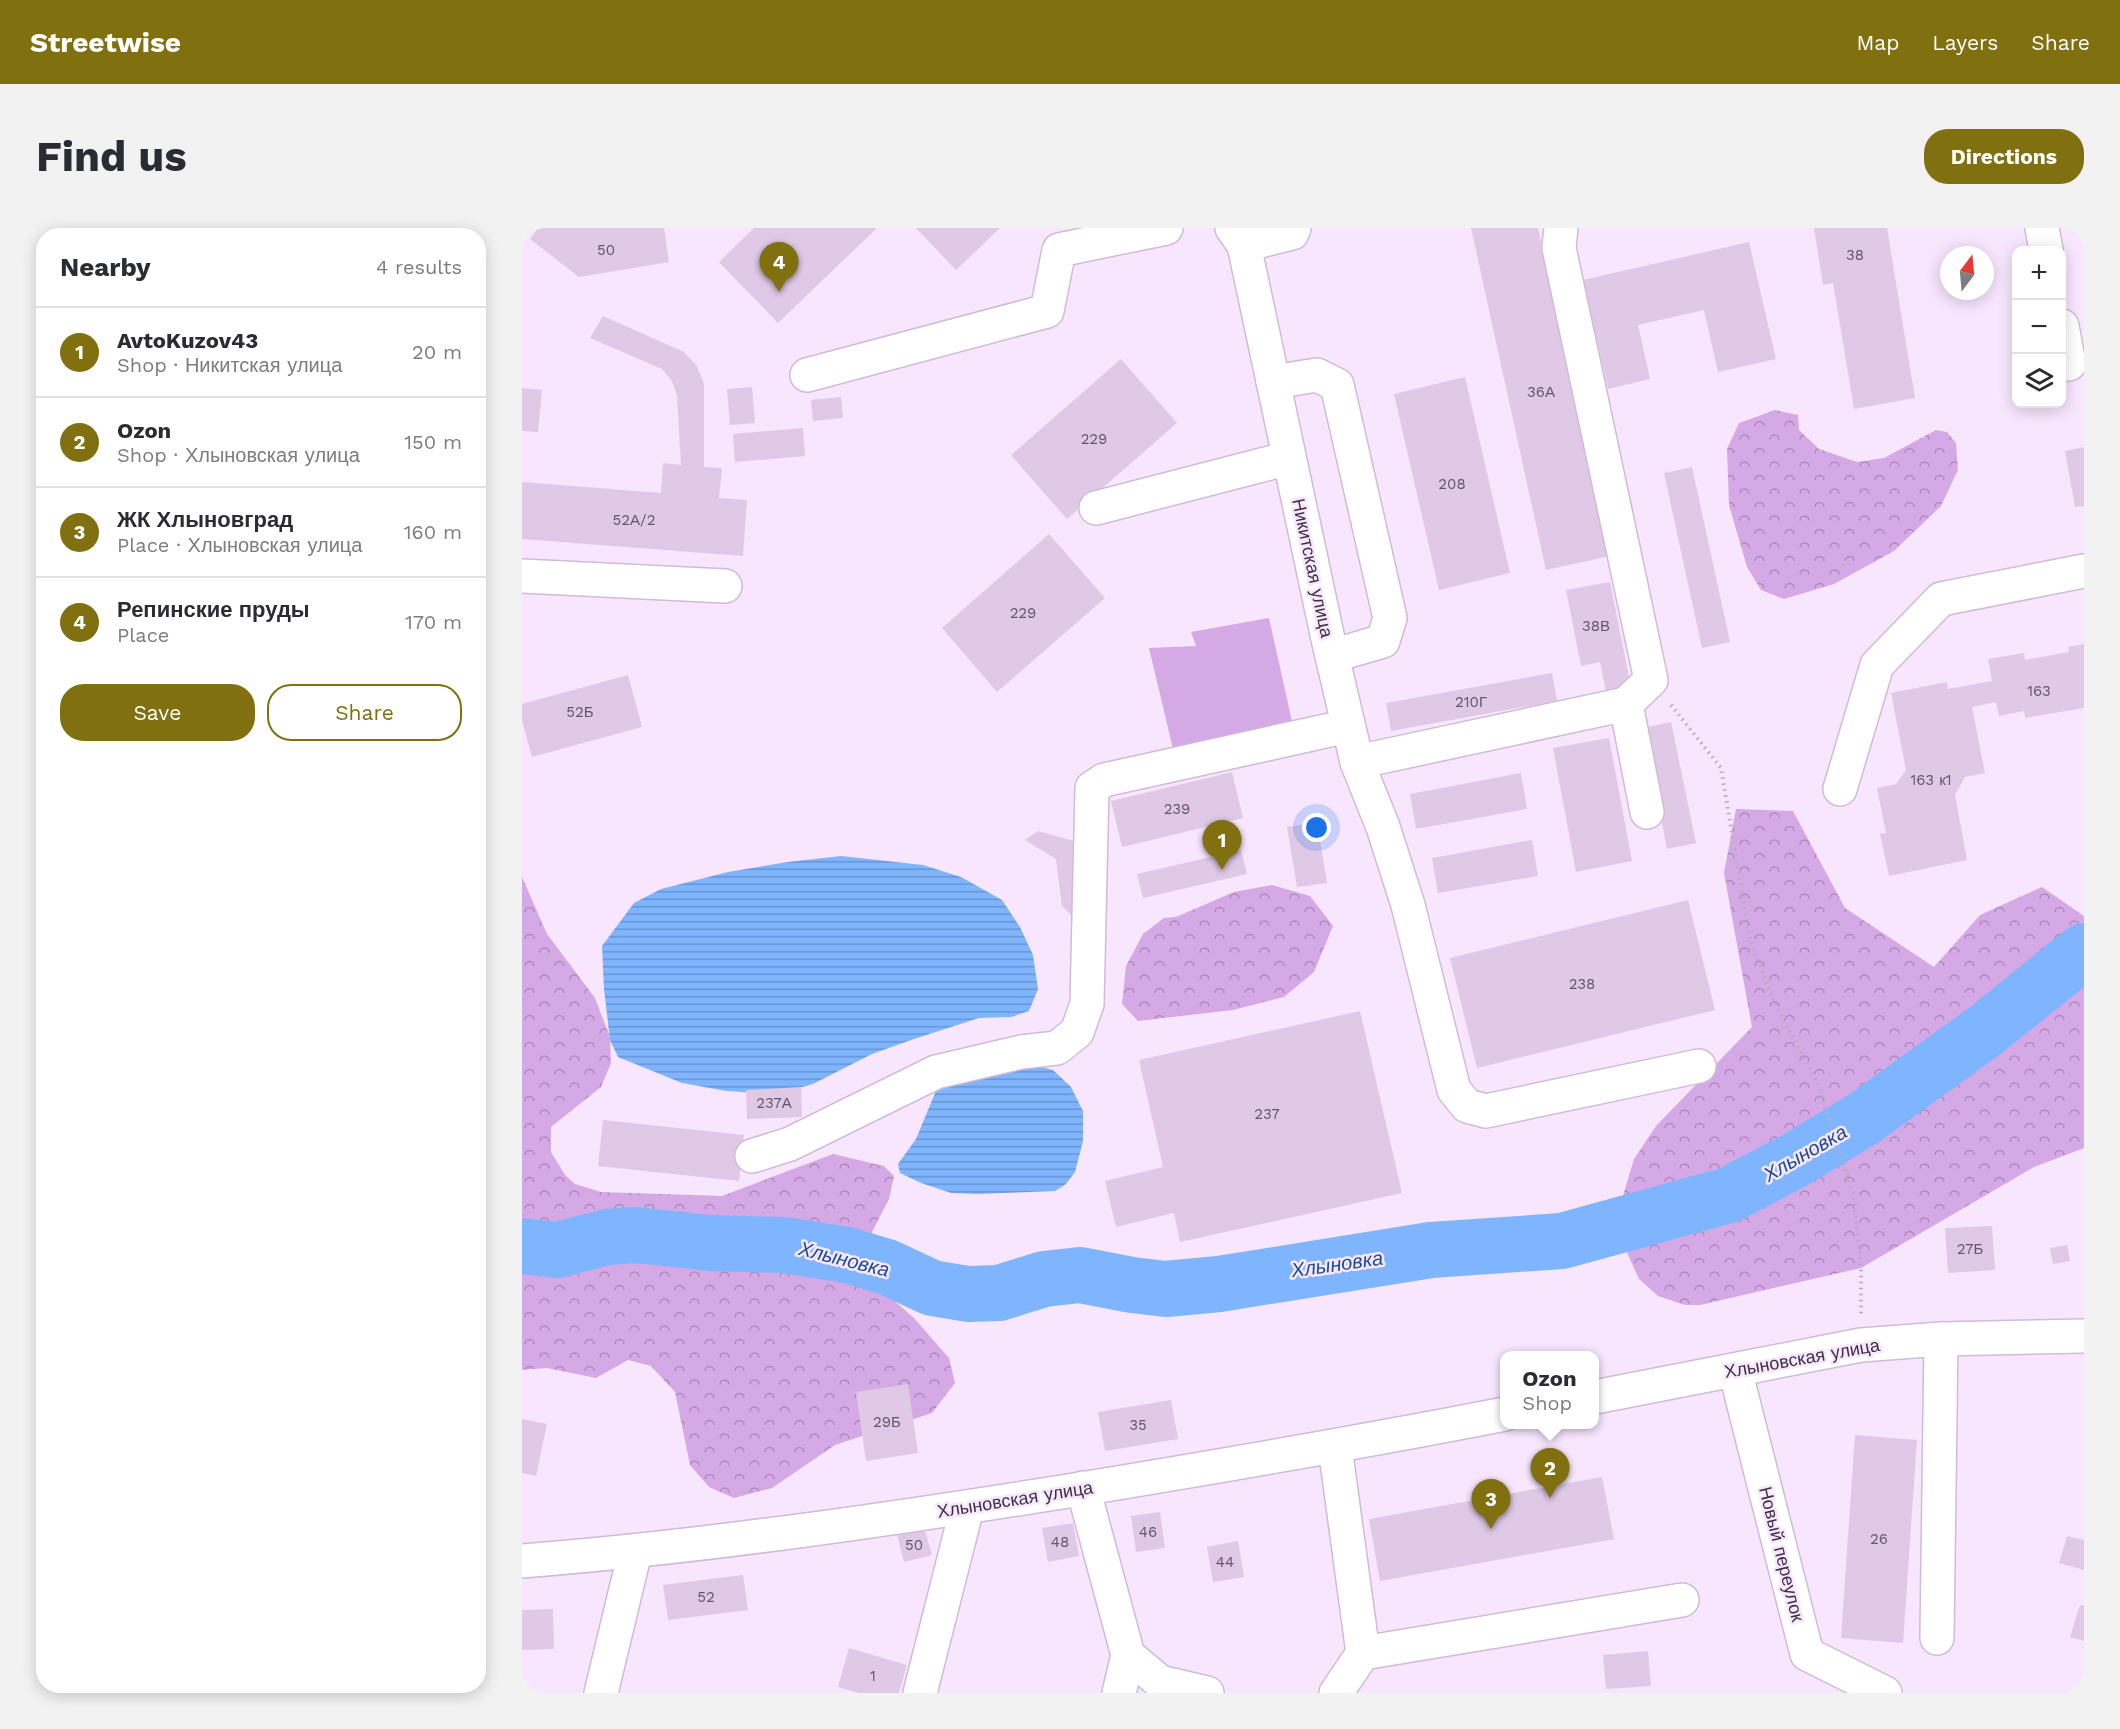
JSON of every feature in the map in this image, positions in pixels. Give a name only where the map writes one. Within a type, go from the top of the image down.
[{"type":"street","points":[[807,375],[1047,311],[1059,250],[1166,228]]},
{"type":"street","points":[[1238,236],[1292,233],[1294,228]]},
{"type":"street","points":[[1356,762],[1626,704],[1651,680],[1559,248],[1561,228]]},
{"type":"street","points":[[2042,228],[2045,246]]},
{"type":"street","name":"Никитская улица","points":[[1238,236],[1273,382],[1356,762],[1383,827],[1408,905],[1454,1090],[1467,1106],[1486,1111],[1699,1066]]},
{"type":"street","points":[[2066,350],[2069,364]]},
{"type":"street","points":[[1273,382],[1317,375],[1336,385],[1390,618],[1383,641],[1332,656]]},
{"type":"street","points":[[1096,508],[1289,458]]},
{"type":"street","points":[[1840,789],[1877,665],[1941,599],[2084,571]]},
{"type":"street","points":[[522,576],[725,586]]},
{"type":"street","points":[[1626,704],[1647,812]]},
{"type":"street","points":[[752,1156],[790,1144],[936,1072],[1021,1052],[1057,1048],[1077,1032],[1087,1004],[1092,788],[1104,780],[1348,726]]},
{"type":"street","name":"Хлыновская улица","points":[[1599,1396],[1861,1344],[1941,1339],[2084,1336]]},
{"type":"street","points":[[1937,1638],[1941,1339]]},
{"type":"street","name":"Новый переулок","points":[[1735,1370],[1807,1654],[1885,1693]]},
{"type":"street","name":"Хлыновская улица","points":[[522,1561],[635,1552],[967,1508],[1335,1447],[1500,1415]]},
{"type":"street","points":[[1335,1447],[1363,1653],[1336,1693]]},
{"type":"street","points":[[1083,1488],[1128,1655],[1119,1693]]},
{"type":"street","points":[[920,1693],[967,1508]]},
{"type":"street","points":[[601,1693],[635,1552]]},
{"type":"street","points":[[1363,1653],[1682,1600]]},
{"type":"street","points":[[1128,1655],[1160,1682],[1207,1693]]},
{"type":"path","points":[[1651,680],[1721,768],[1750,940],[1774,1001],[1816,1082],[1854,1196],[1861,1268],[1861,1344]]},
{"type":"green space","points":[[1775,410],[1798,415],[1799,430],[1819,449],[1857,462],[1884,458],[1936,430],[1947,432],[1956,443],[1958,470],[1941,506],[1894,551],[1834,584],[1784,599],[1761,590],[1747,567],[1729,505],[1727,449],[1739,423]]},
{"type":"green space","points":[[1269,618],[1293,726],[1174,753],[1149,648],[1196,646],[1191,632]]},
{"type":"green space","points":[[1736,809],[1793,811],[1845,908],[1934,967],[1980,915],[2042,887],[2084,916],[2084,1148],[2034,1167],[1861,1268],[1700,1305],[1685,1305],[1658,1296],[1639,1279],[1624,1246],[1619,1209],[1634,1159],[1656,1126],[1752,1027],[1724,873]]},
{"type":"green space","points":[[522,877],[547,934],[595,998],[610,1037],[611,1063],[601,1087],[551,1127],[551,1152],[565,1175],[575,1184],[601,1192],[722,1196],[833,1154],[884,1166],[894,1176],[889,1199],[871,1234],[869,1273],[875,1284],[914,1318],[949,1358],[955,1383],[932,1413],[835,1445],[772,1488],[734,1498],[709,1487],[690,1465],[675,1392],[651,1366],[628,1360],[596,1378],[547,1368],[522,1370]]},
{"type":"green space","points":[[1272,885],[1310,896],[1333,926],[1314,972],[1284,997],[1233,1010],[1138,1021],[1122,1004],[1126,966],[1143,934],[1164,918],[1176,917],[1234,892]]},
{"type":"water","points":[[841,856],[923,865],[961,877],[1002,900],[1020,927],[1033,955],[1038,989],[1029,1011],[1011,1017],[979,1018],[914,1039],[872,1054],[813,1084],[778,1094],[726,1091],[682,1083],[618,1057],[610,1040],[602,946],[634,903],[661,889],[728,872]]},
{"type":"water","points":[[1030,1064],[1053,1070],[1071,1087],[1083,1111],[1083,1141],[1075,1172],[1066,1184],[1055,1191],[951,1193],[900,1173],[898,1164],[916,1139],[938,1086]]},
{"type":"building","points":[[538,228],[664,228],[669,262],[579,277],[530,239]]},
{"type":"building","points":[[754,228],[877,228],[778,323],[719,262]]},
{"type":"building","points":[[916,228],[1000,228],[956,270]]},
{"type":"building","points":[[1471,228],[1538,228],[1610,556],[1546,570]]},
{"type":"building","points":[[1814,228],[1887,228],[1915,398],[1854,409],[1833,283],[1823,285]]},
{"type":"building","points":[[1749,242],[1776,359],[1718,372],[1704,310],[1638,325],[1650,379],[1608,389],[1583,280]]},
{"type":"building","points":[[603,316],[684,352],[697,366],[704,384],[704,467],[722,468],[719,498],[747,500],[743,556],[522,539],[522,482],[661,493],[663,463],[681,465],[677,396],[672,381],[662,369],[590,338]]},
{"type":"building","points":[[1121,359],[1177,423],[1067,519],[1011,455]]},
{"type":"building","points":[[1465,377],[1510,573],[1439,590],[1394,394]]},
{"type":"building","points":[[752,387],[755,423],[730,425],[727,389]]},
{"type":"building","points":[[522,388],[542,390],[538,432],[522,431]]},
{"type":"building","points":[[841,397],[843,418],[813,421],[811,400]]},
{"type":"building","points":[[803,428],[805,456],[735,462],[733,434]]},
{"type":"building","points":[[2084,447],[2084,506],[2075,507],[2065,451]]},
{"type":"building","points":[[1692,467],[1730,642],[1702,648],[1664,473]]},
{"type":"building","points":[[1049,534],[1105,598],[997,692],[942,628]]},
{"type":"building","points":[[1610,582],[1631,687],[1606,692],[1600,662],[1581,666],[1566,590]]},
{"type":"building","points":[[2084,644],[2084,708],[2025,718],[2024,711],[1999,716],[1996,702],[1972,707],[1985,773],[1965,777],[1955,795],[1967,860],[1889,876],[1880,834],[1886,833],[1877,788],[1896,784],[1906,770],[1891,693],[1947,682],[1948,689],[1992,681],[1988,659],[2024,653],[2025,660],[2069,652],[2068,647]]},
{"type":"building","points":[[1552,673],[1557,701],[1391,731],[1386,703]]},
{"type":"building","points":[[628,675],[642,727],[532,757],[522,720],[522,704]]},
{"type":"building","points":[[1671,722],[1696,843],[1667,849],[1643,728]]},
{"type":"building","points":[[1609,738],[1632,861],[1576,872],[1553,748]]},
{"type":"building","points":[[1232,772],[1243,818],[1122,847],[1111,801]]},
{"type":"building","points":[[1521,773],[1527,809],[1416,829],[1410,794]]},
{"type":"building","points":[[1317,822],[1327,883],[1297,887],[1287,827]]},
{"type":"building","points":[[1038,831],[1081,843],[1074,918],[1062,906],[1056,859],[1025,840]]},
{"type":"building","points":[[1532,840],[1538,876],[1438,893],[1432,858]]},
{"type":"building","points":[[1241,850],[1247,874],[1143,898],[1137,874]]},
{"type":"building","points":[[1688,900],[1715,1010],[1477,1068],[1450,958]]},
{"type":"building","points":[[1360,1011],[1402,1193],[1180,1242],[1174,1213],[1116,1227],[1105,1181],[1163,1167],[1139,1060]]},
{"type":"building","points":[[801,1087],[802,1117],[747,1119],[746,1090]]},
{"type":"building","points":[[603,1120],[744,1135],[739,1181],[598,1166]]},
{"type":"building","points":[[1992,1226],[1995,1270],[1948,1273],[1945,1228]]},
{"type":"building","points":[[2067,1245],[2070,1261],[2053,1264],[2050,1248]]},
{"type":"building","points":[[908,1384],[918,1453],[866,1461],[856,1392]]},
{"type":"building","points":[[1171,1400],[1178,1439],[1105,1451],[1098,1412]]},
{"type":"building","points":[[522,1419],[547,1424],[536,1476],[522,1473]]},
{"type":"building","points":[[1855,1435],[1917,1440],[1903,1643],[1841,1638]]},
{"type":"building","points":[[1602,1477],[1614,1539],[1380,1581],[1369,1519]]},
{"type":"building","points":[[1160,1512],[1165,1548],[1136,1552],[1131,1516]]},
{"type":"building","points":[[1073,1523],[1079,1556],[1048,1562],[1042,1528]]},
{"type":"building","points":[[924,1527],[932,1555],[904,1562],[897,1535]]},
{"type":"building","points":[[2067,1536],[2084,1540],[2084,1570],[2059,1563]]},
{"type":"building","points":[[1238,1541],[1244,1577],[1213,1582],[1207,1547]]},
{"type":"building","points":[[743,1575],[748,1610],[668,1620],[663,1585]]},
{"type":"building","points":[[2080,1605],[2084,1606],[2084,1641],[2070,1637]]},
{"type":"building","points":[[553,1609],[554,1649],[522,1650],[522,1610]]},
{"type":"building","points":[[849,1648],[907,1665],[899,1693],[859,1693],[838,1687]]},
{"type":"building","points":[[1648,1651],[1651,1686],[1606,1689],[1603,1655]]},
{"type":"waterway","name":"Хлыновка","points":[[522,1246],[557,1250],[607,1237],[636,1235],[710,1243],[784,1245],[847,1255],[887,1267],[932,1288],[968,1294],[999,1293],[1044,1279],[1080,1275],[1166,1289],[1219,1284],[1431,1250],[1562,1241],[1729,1195],[1797,1159],[1863,1119],[1986,1030],[2084,951]]},
{"type":"place","name":"Репинские пруды","points":[[779,292]]},
{"type":"place","name":"AvtoKuzov43","points":[[1222,870]]},
{"type":"place","name":"Ozon","points":[[1550,1498]]},
{"type":"place","name":"ЖК Хлыновград","points":[[1491,1529]]}]
